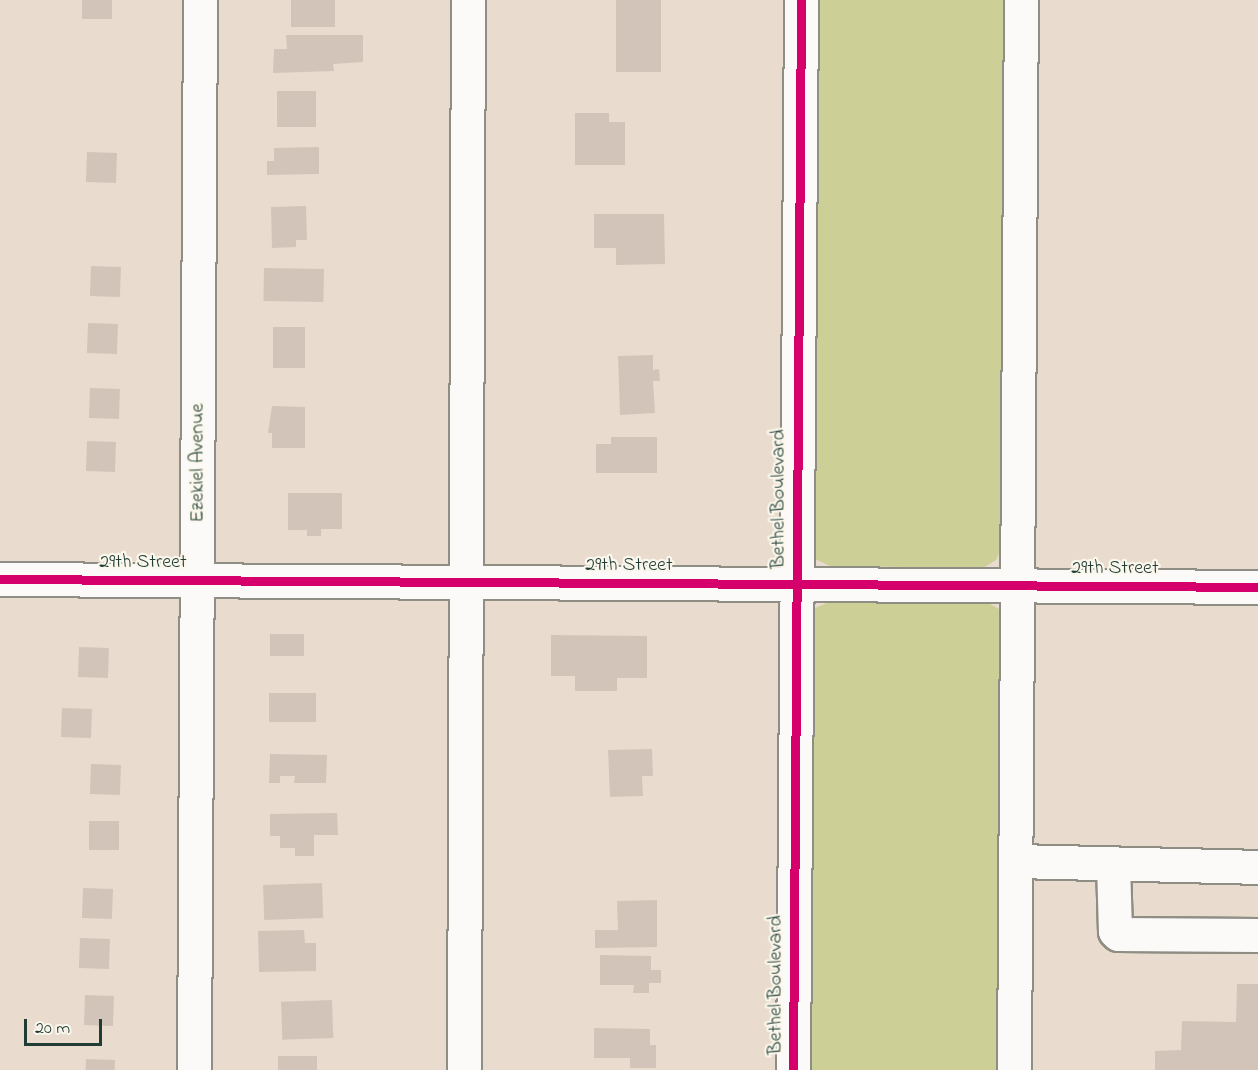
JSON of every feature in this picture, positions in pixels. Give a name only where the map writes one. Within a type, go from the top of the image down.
[{"type":"street","name":"Ezekiel Avenue","points":[[194,1070],[200,0]]},
{"type":"street","points":[[464,1070],[468,0]]},
{"type":"street","name":"Bethel Boulevard","points":[[793,1070],[801,0]]},
{"type":"street","points":[[1014,1070],[1021,0]]},
{"type":"street","name":"29th Street","points":[[0,579],[1258,587]]},
{"type":"street","points":[[1016,861],[1258,867]]},
{"type":"street","points":[[1113,864],[1115,931],[1118,934],[1258,935]]},
{"type":"green space","points":[[814,0],[1007,0],[1002,546],[996,560],[983,568],[830,566],[815,559],[810,543]]},
{"type":"green space","points":[[829,602],[988,603],[1001,610],[1001,1070],[809,1070],[811,616],[815,608]]},
{"type":"building","points":[[82,0],[112,0],[112,19],[82,19]]},
{"type":"building","points":[[291,0],[335,0],[335,27],[291,27]]},
{"type":"building","points":[[616,0],[661,0],[661,72],[616,72]]},
{"type":"building","points":[[286,35],[363,35],[363,62],[333,64],[334,71],[273,73],[274,49],[287,49]]},
{"type":"building","points":[[277,91],[316,91],[316,127],[277,127]]},
{"type":"building","points":[[575,113],[609,113],[609,122],[625,122],[625,165],[575,165]]},
{"type":"building","points":[[319,147],[319,174],[267,175],[267,161],[274,161],[274,148]]},
{"type":"building","points":[[87,152],[117,153],[116,183],[86,182]]},
{"type":"building","points":[[306,206],[307,240],[296,240],[296,247],[272,248],[271,207]]},
{"type":"building","points":[[594,214],[664,214],[665,264],[616,265],[616,248],[594,248]]},
{"type":"building","points":[[91,266],[121,267],[120,297],[90,296]]},
{"type":"building","points":[[264,268],[324,269],[323,302],[263,301]]},
{"type":"building","points":[[88,323],[118,324],[117,354],[87,353]]},
{"type":"building","points":[[273,327],[305,327],[305,368],[273,368]]},
{"type":"building","points":[[653,355],[653,370],[659,369],[660,381],[653,381],[655,413],[620,415],[618,356]]},
{"type":"building","points":[[90,388],[120,389],[119,419],[89,418]]},
{"type":"building","points":[[272,406],[305,407],[305,448],[272,448],[272,433],[268,433]]},
{"type":"building","points":[[611,437],[657,437],[657,473],[596,473],[596,444],[611,444]]},
{"type":"building","points":[[87,441],[116,442],[115,472],[86,471]]},
{"type":"building","points":[[288,493],[342,493],[342,529],[321,529],[321,536],[307,536],[307,530],[288,530]]},
{"type":"building","points":[[270,634],[304,634],[304,656],[270,656]]},
{"type":"building","points":[[551,635],[647,636],[647,678],[617,678],[617,691],[575,691],[575,676],[551,676]]},
{"type":"building","points":[[79,647],[109,648],[108,678],[78,677]]},
{"type":"building","points":[[269,693],[316,693],[316,722],[269,722]]},
{"type":"building","points":[[62,708],[92,709],[91,738],[61,737]]},
{"type":"building","points":[[652,749],[653,776],[642,776],[643,796],[610,797],[608,750]]},
{"type":"building","points":[[270,754],[327,755],[326,783],[294,783],[295,776],[280,776],[280,783],[269,783]]},
{"type":"building","points":[[91,764],[121,765],[120,795],[90,794]]},
{"type":"building","points":[[337,813],[338,835],[314,835],[314,856],[295,856],[295,848],[280,848],[280,836],[270,836],[270,814]]},
{"type":"building","points":[[89,821],[119,821],[119,850],[89,850]]},
{"type":"building","points":[[322,883],[323,918],[264,920],[263,885]]},
{"type":"building","points":[[83,888],[113,889],[112,919],[82,918]]},
{"type":"building","points":[[657,900],[657,947],[595,948],[595,930],[618,930],[617,901]]},
{"type":"building","points":[[304,930],[305,943],[316,943],[316,971],[259,972],[258,931]]},
{"type":"building","points":[[80,938],[110,939],[109,969],[79,968]]},
{"type":"building","points":[[600,955],[651,956],[651,970],[661,970],[661,983],[649,983],[649,993],[633,993],[634,985],[600,985]]},
{"type":"building","points":[[1237,984],[1258,984],[1258,1070],[1155,1070],[1155,1051],[1181,1050],[1182,1021],[1236,1022]]},
{"type":"building","points":[[85,995],[114,996],[113,1026],[84,1025]]},
{"type":"building","points":[[332,1000],[333,1038],[282,1040],[281,1002]]},
{"type":"building","points":[[594,1028],[650,1029],[650,1045],[656,1045],[656,1068],[630,1068],[630,1058],[594,1058]]},
{"type":"building","points":[[278,1056],[317,1056],[317,1070],[278,1070]]},
{"type":"building","points":[[86,1059],[115,1060],[115,1070],[86,1070]]},
{"type":"cycle path","points":[[793,1070],[801,0]]},
{"type":"cycle path","points":[[0,579],[1258,587]]}]
